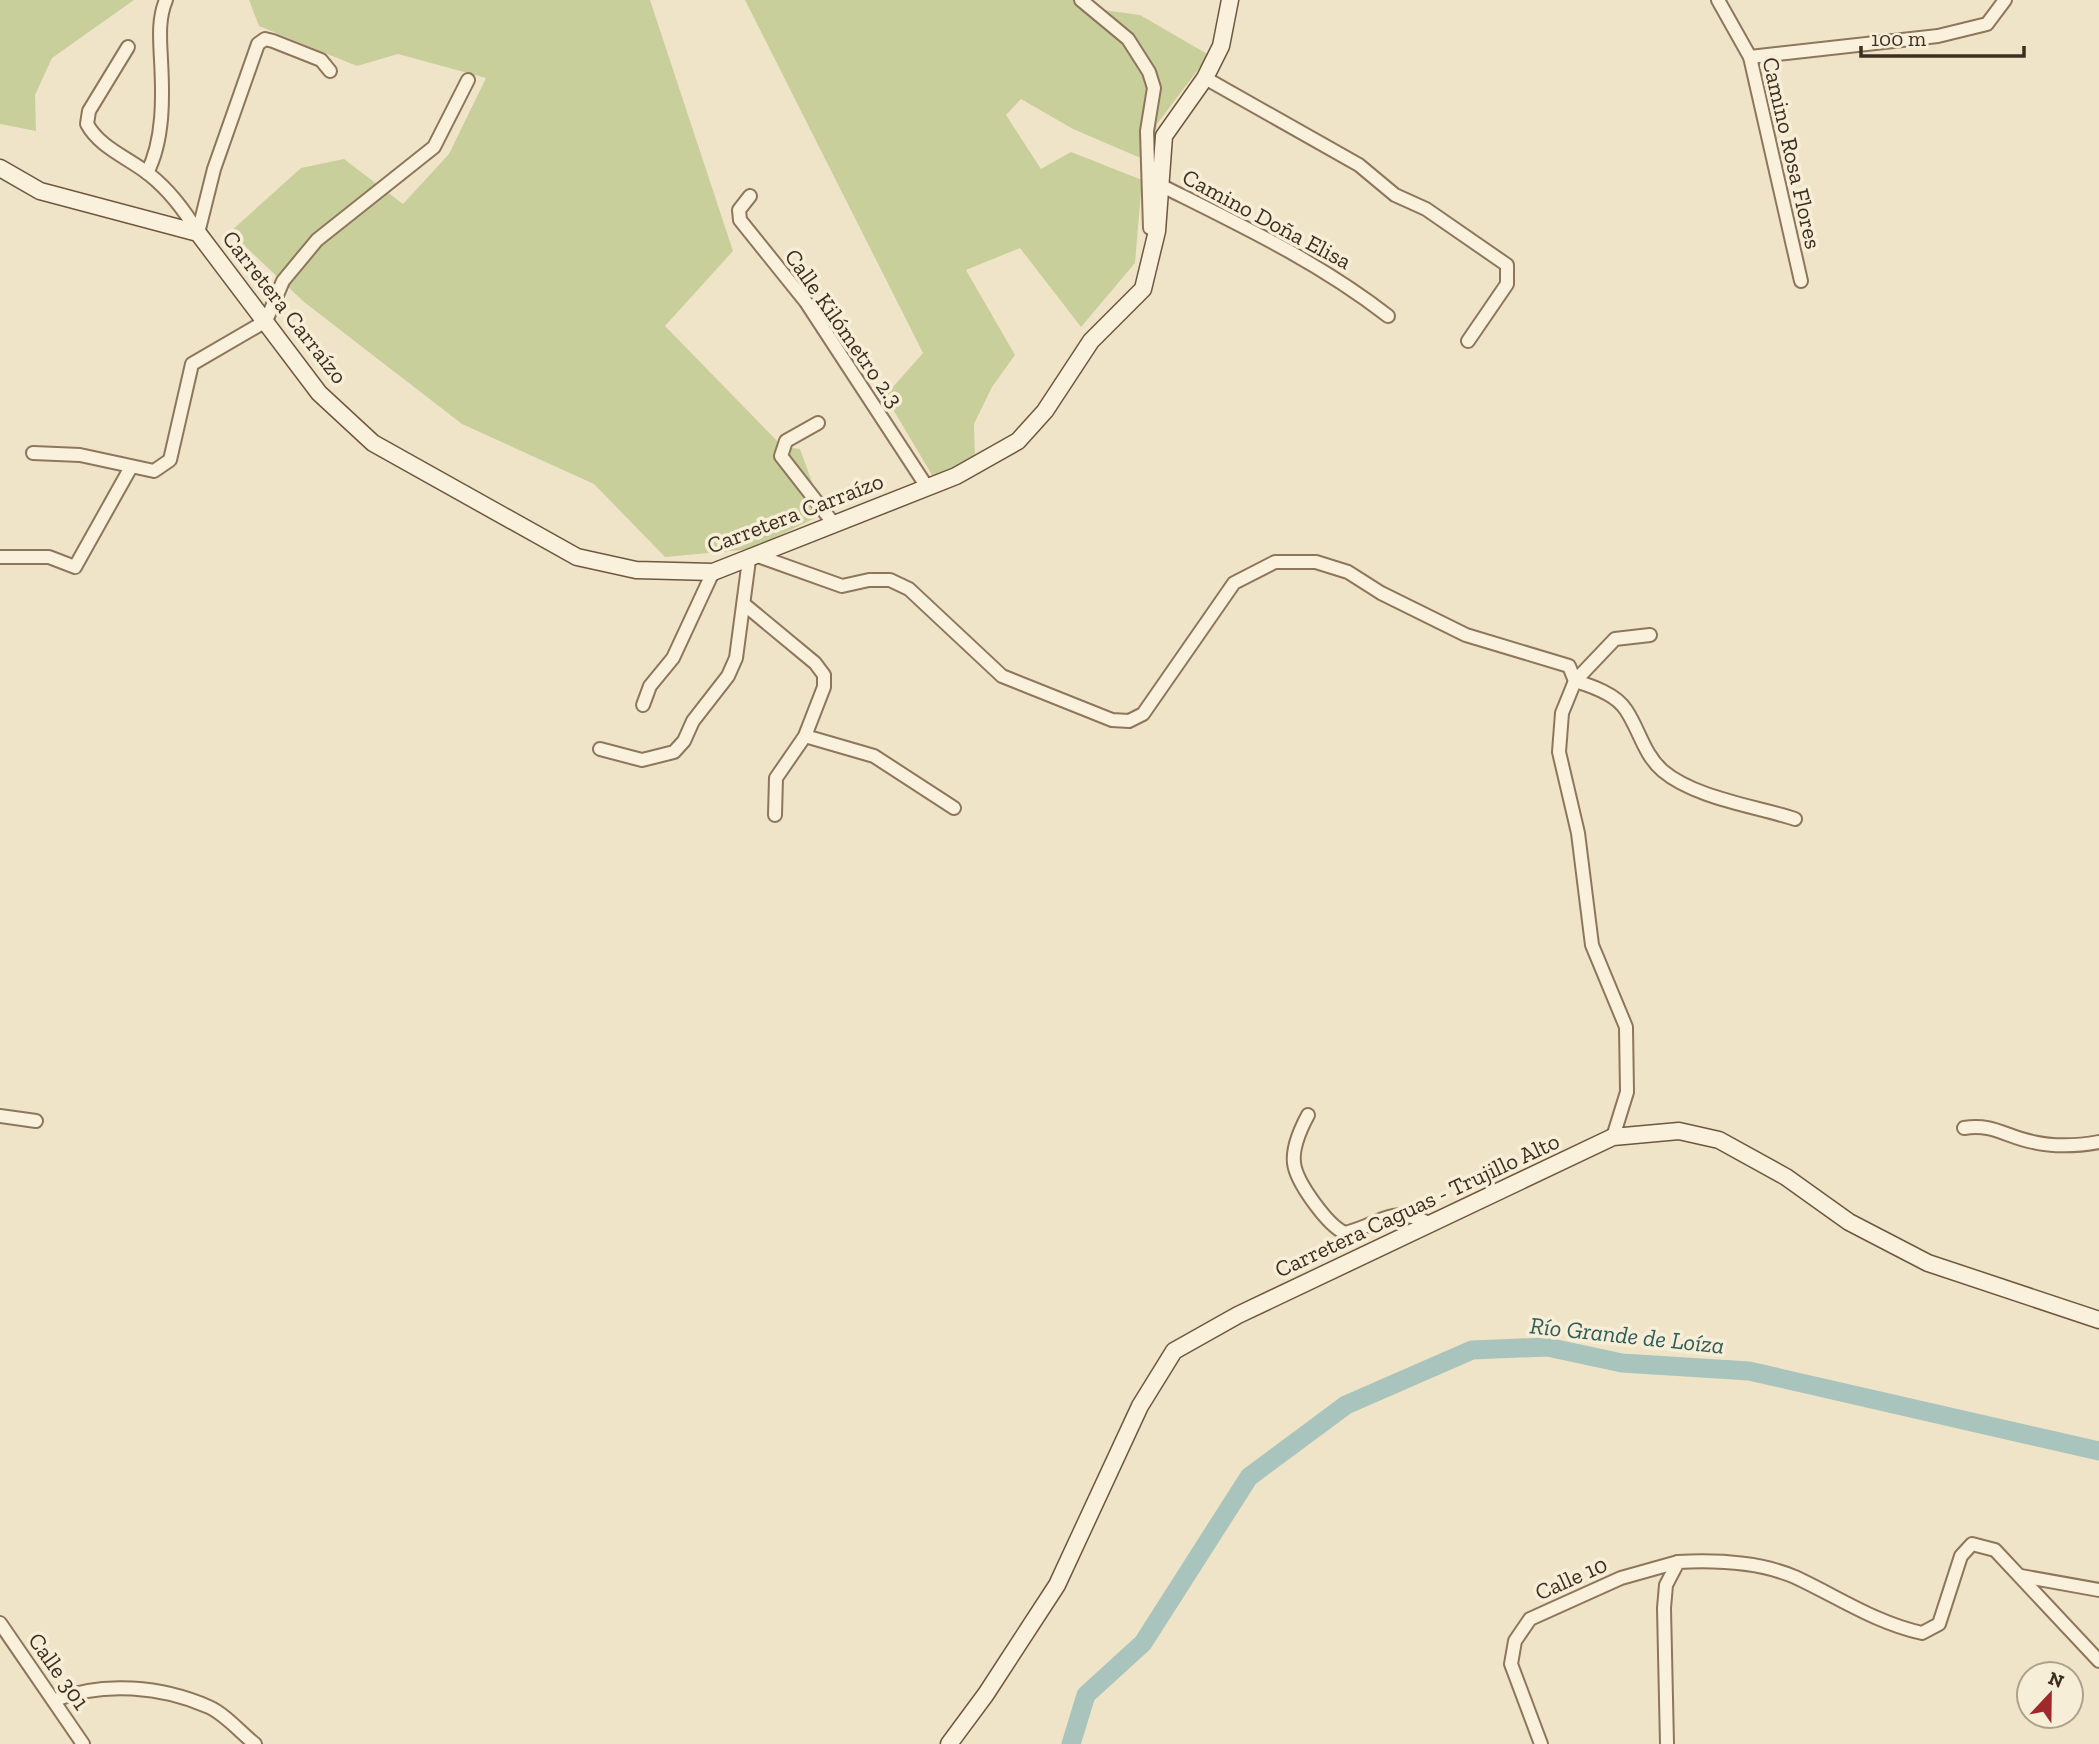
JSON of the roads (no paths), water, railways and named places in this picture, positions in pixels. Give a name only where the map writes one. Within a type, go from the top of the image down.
[{"type":"street","points":[[147,173],[154,160],[161,112],[160,26],[166,0]]},
{"type":"street","points":[[1081,0],[1128,39],[1149,72],[1154,88],[1147,131],[1150,260]]},
{"type":"street","name":"Carretera Carraízo","points":[[0,168],[40,191],[198,233],[319,393],[373,443],[577,557],[636,570],[713,572],[956,476],[1018,441],[1045,411],[1091,341],[1143,289],[1157,231],[1164,136],[1205,78],[1221,47],[1230,0]]},
{"type":"street","name":"Camino Rosa Flores","points":[[1718,0],[1750,57],[1801,281]]},
{"type":"street","points":[[1750,57],[1938,36],[1987,24],[2005,0]]},
{"type":"street","points":[[198,233],[214,169],[258,44],[265,39],[273,41],[321,60],[330,71]]},
{"type":"street","points":[[128,47],[89,111],[88,124],[101,141],[147,173],[181,207],[198,233]]},
{"type":"street","points":[[1205,78],[1359,165],[1395,195],[1426,209],[1507,265],[1507,284],[1468,341]]},
{"type":"street","points":[[33,453],[80,455],[154,471],[170,460],[192,364],[266,321],[283,281],[317,240],[434,147],[468,79]]},
{"type":"street","name":"Camino Doña Elisa","points":[[1160,185],[1297,254],[1342,280],[1388,316]]},
{"type":"street","name":"Calle Kilómetro 2.3","points":[[750,196],[739,209],[740,220],[806,302],[927,487]]},
{"type":"street","points":[[818,423],[786,441],[781,456],[834,524]]},
{"type":"street","points":[[0,557],[48,557],[75,567],[131,467]]},
{"type":"street","points":[[606,751],[642,760],[674,752],[729,676],[736,658],[754,558],[842,586],[869,580],[890,580],[909,589],[1002,676],[1112,720],[1129,721],[1143,714],[1234,583],[1275,562],[1316,562],[1348,572],[1381,593],[1466,635],[1569,666],[1575,681]]},
{"type":"street","points":[[643,705],[650,686],[673,657],[713,572]]},
{"type":"street","points":[[745,606],[815,663],[824,676],[824,687],[805,736],[776,778],[775,815]]},
{"type":"street","points":[[1613,1137],[1627,1092],[1629,1046],[1626,1027],[1592,945],[1578,833],[1559,752],[1562,713],[1575,681],[1615,639],[1650,635]]},
{"type":"street","points":[[1575,681],[1593,686],[1626,708],[1647,751],[1661,769],[1678,782],[1795,819]]},
{"type":"street","points":[[805,736],[874,755],[954,808]]},
{"type":"street","points":[[1308,1115],[1294,1154],[1294,1167],[1332,1227],[1345,1233],[1392,1215],[1409,1214],[1431,1224]]},
{"type":"street","points":[[0,1116],[36,1121]]},
{"type":"street","points":[[1964,1128],[1983,1125],[2031,1142],[2062,1146],[2099,1142]]},
{"type":"street","name":"Carretera Caguas - Trujillo Alto","points":[[949,1744],[986,1694],[1057,1585],[1140,1406],[1174,1351],[1238,1315],[1613,1137],[1679,1131],[1719,1140],[1786,1177],[1849,1222],[1928,1263],[2099,1320]]},
{"type":"street","name":"Calle 10","points":[[1541,1744],[1511,1664],[1514,1641],[1530,1619],[1621,1578],[1678,1562],[1718,1560],[1792,1576],[1892,1627],[1922,1633],[1939,1624],[1961,1556],[1972,1544],[1995,1550],[2021,1576]]},
{"type":"street","points":[[1667,1744],[1664,1608],[1666,1585],[1678,1562]]},
{"type":"street","points":[[2021,1576],[2099,1590]]},
{"type":"street","points":[[2021,1576],[2099,1661]]},
{"type":"street","name":"Calle 301","points":[[0,1623],[83,1744]]},
{"type":"street","points":[[55,1700],[76,1691],[138,1687],[210,1707],[256,1744]]},
{"type":"waterway","name":"Río Grande de Loíza","points":[[1071,1744],[1086,1695],[1143,1643],[1249,1477],[1346,1405],[1472,1350],[1547,1347],[1622,1363],[1749,1371],[2099,1451]]}]
